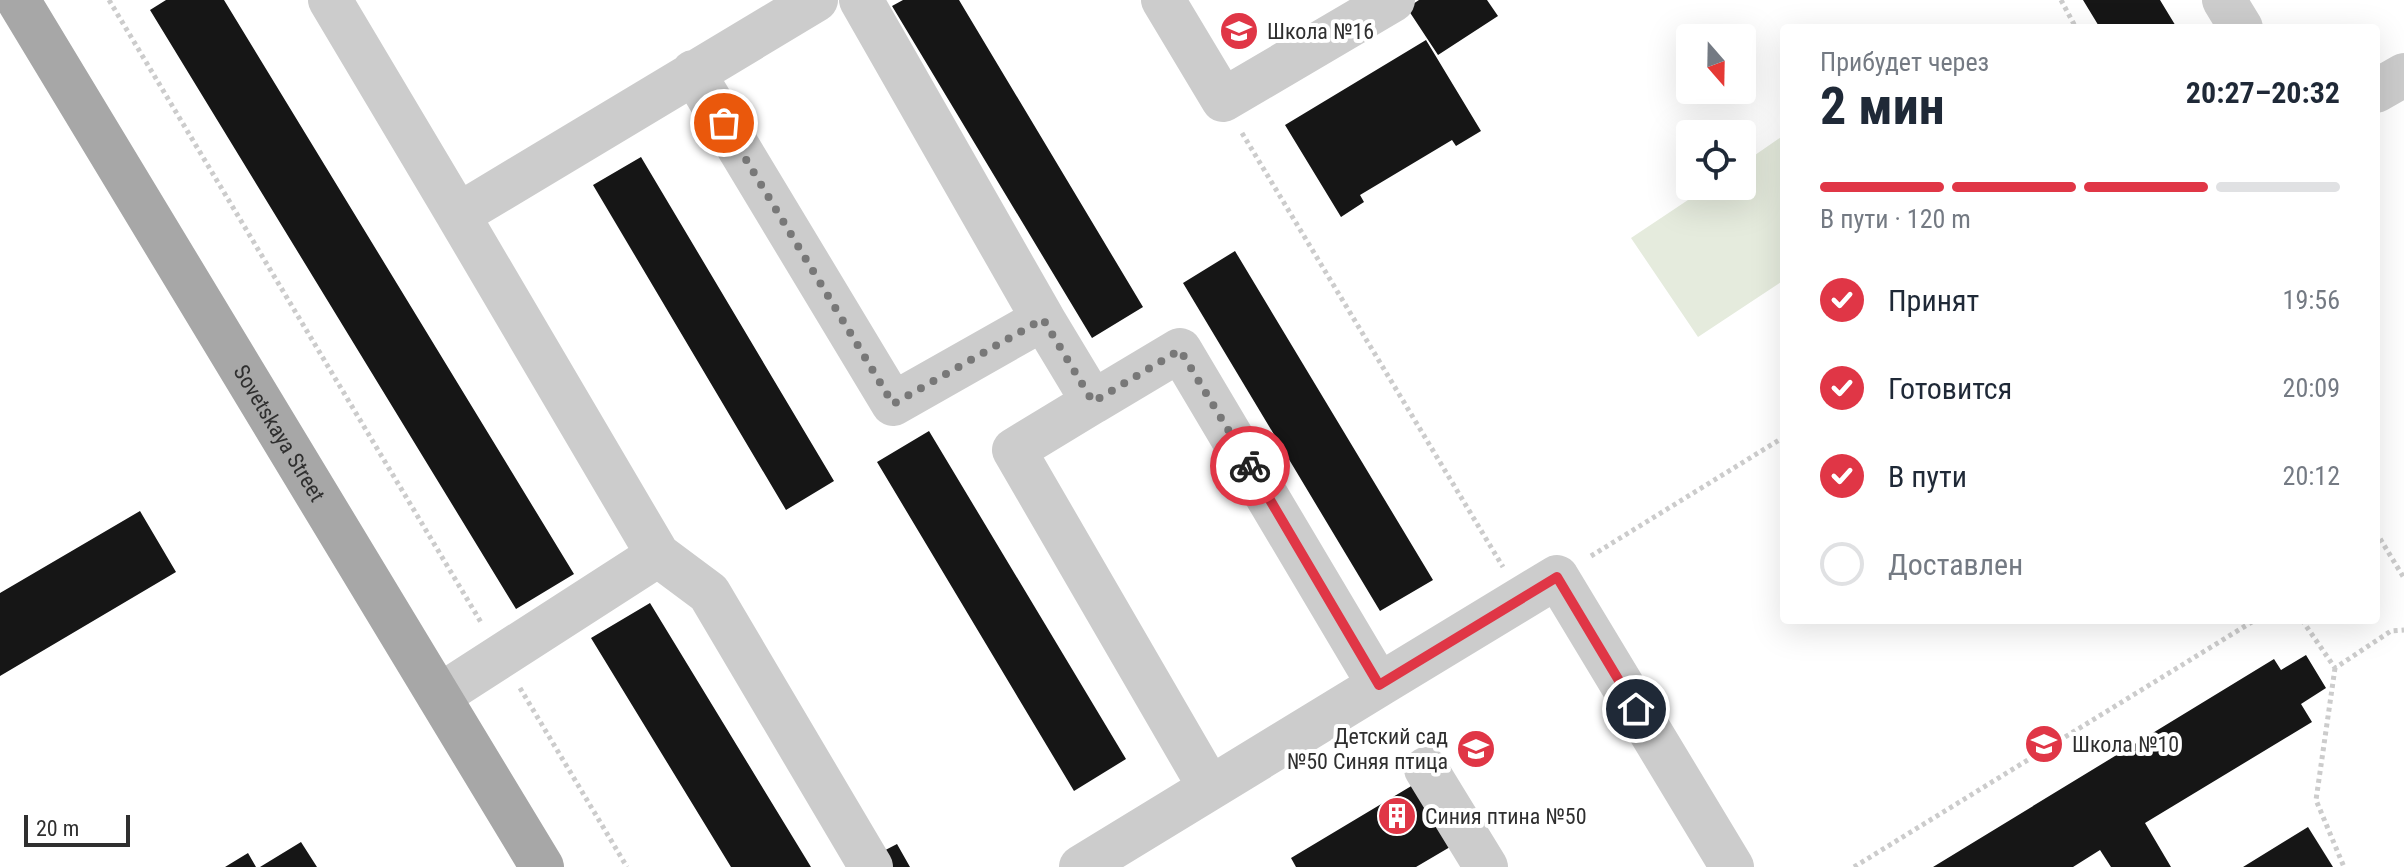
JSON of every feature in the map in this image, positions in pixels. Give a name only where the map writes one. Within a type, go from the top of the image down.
[{"type":"main road","name":"Sovetskaya Street","points":[[18,0],[542,867]]},
{"type":"lane","points":[[330,0],[658,555],[709,593],[871,867]]},
{"type":"lane","points":[[458,215],[816,0]]},
{"type":"lane","points":[[861,0],[1093,402]]},
{"type":"lane","points":[[1163,0],[1223,100],[1393,0]]},
{"type":"lane","points":[[2224,0],[2239,24]]},
{"type":"lane","points":[[693,72],[893,404],[1043,319]]},
{"type":"lane","points":[[2380,89],[2404,75]]},
{"type":"lane","points":[[1210,788],[1014,450],[1180,350],[1379,685]]},
{"type":"lane","points":[[439,696],[658,555]]},
{"type":"lane","points":[[1081,867],[1557,577],[1732,867]]},
{"type":"lane","points":[[1426,769],[1486,867]]},
{"type":"path","points":[[109,0],[627,867]]},
{"type":"path","points":[[2061,0],[2074,24]]},
{"type":"path","points":[[1223,100],[1522,598]]},
{"type":"path","points":[[2380,539],[2404,578]]},
{"type":"path","points":[[1854,867],[2249,624]]},
{"type":"path","points":[[2305,624],[2335,668],[2316,800],[2344,867]]},
{"type":"path","points":[[2335,668],[2391,631],[2404,630]]},
{"type":"shaded area","points":[[1780,138],[1780,283],[1698,337],[1631,238],[1688,200],[1756,200],[1756,154]]},
{"type":"building","points":[[166,0],[224,0],[574,574],[516,609],[150,10]]},
{"type":"building","points":[[903,0],[959,0],[1143,307],[1092,338],[892,6]]},
{"type":"building","points":[[1419,0],[1487,0],[1498,16],[1438,55],[1407,8]]},
{"type":"building","points":[[2083,0],[2160,0],[2175,24],[2098,24]]},
{"type":"building","points":[[1426,40],[1481,131],[1456,146],[1452,140],[1360,195],[1364,202],[1341,217],[1285,125]]},
{"type":"building","points":[[641,157],[834,481],[786,510],[593,185]]},
{"type":"building","points":[[1235,251],[1433,580],[1380,611],[1183,283]]},
{"type":"building","points":[[929,431],[1126,759],[1074,791],[877,462]]},
{"type":"building","points":[[140,511],[176,572],[0,676],[0,593]]},
{"type":"building","points":[[650,603],[811,867],[731,867],[591,638]]},
{"type":"building","points":[[2306,655],[2326,688],[2301,704],[2312,722],[2145,823],[2171,867],[2111,867],[2100,850],[2073,867],[1933,867],[2274,659],[2281,670]]},
{"type":"building","name":"Синия птина №50","points":[[1413,785],[1450,847],[1416,867],[1296,867],[1291,858]]},
{"type":"building","points":[[2308,827],[2333,867],[2243,867]]},
{"type":"building","points":[[301,842],[317,867],[260,867]]},
{"type":"building","points":[[897,844],[910,867],[875,867],[870,858]]},
{"type":"building","points":[[248,853],[256,867],[225,867]]},
{"type":"way so far","points":[[724,123],[893,404],[1043,319],[1093,402],[1180,350],[1250,466]]},
{"type":"place","name":"Школа №16","points":[[1239,31]]},
{"type":"place","name":"Школа №10","points":[[2044,744]]},
{"type":"place","name":"Детский сад №50 Синяя птица","points":[[1476,749]]},
{"type":"place","name":"Синия птина №50","points":[[1397,816]]},
{"type":"route","points":[[1250,466],[1379,685],[1557,577],[1636,709]]}]
